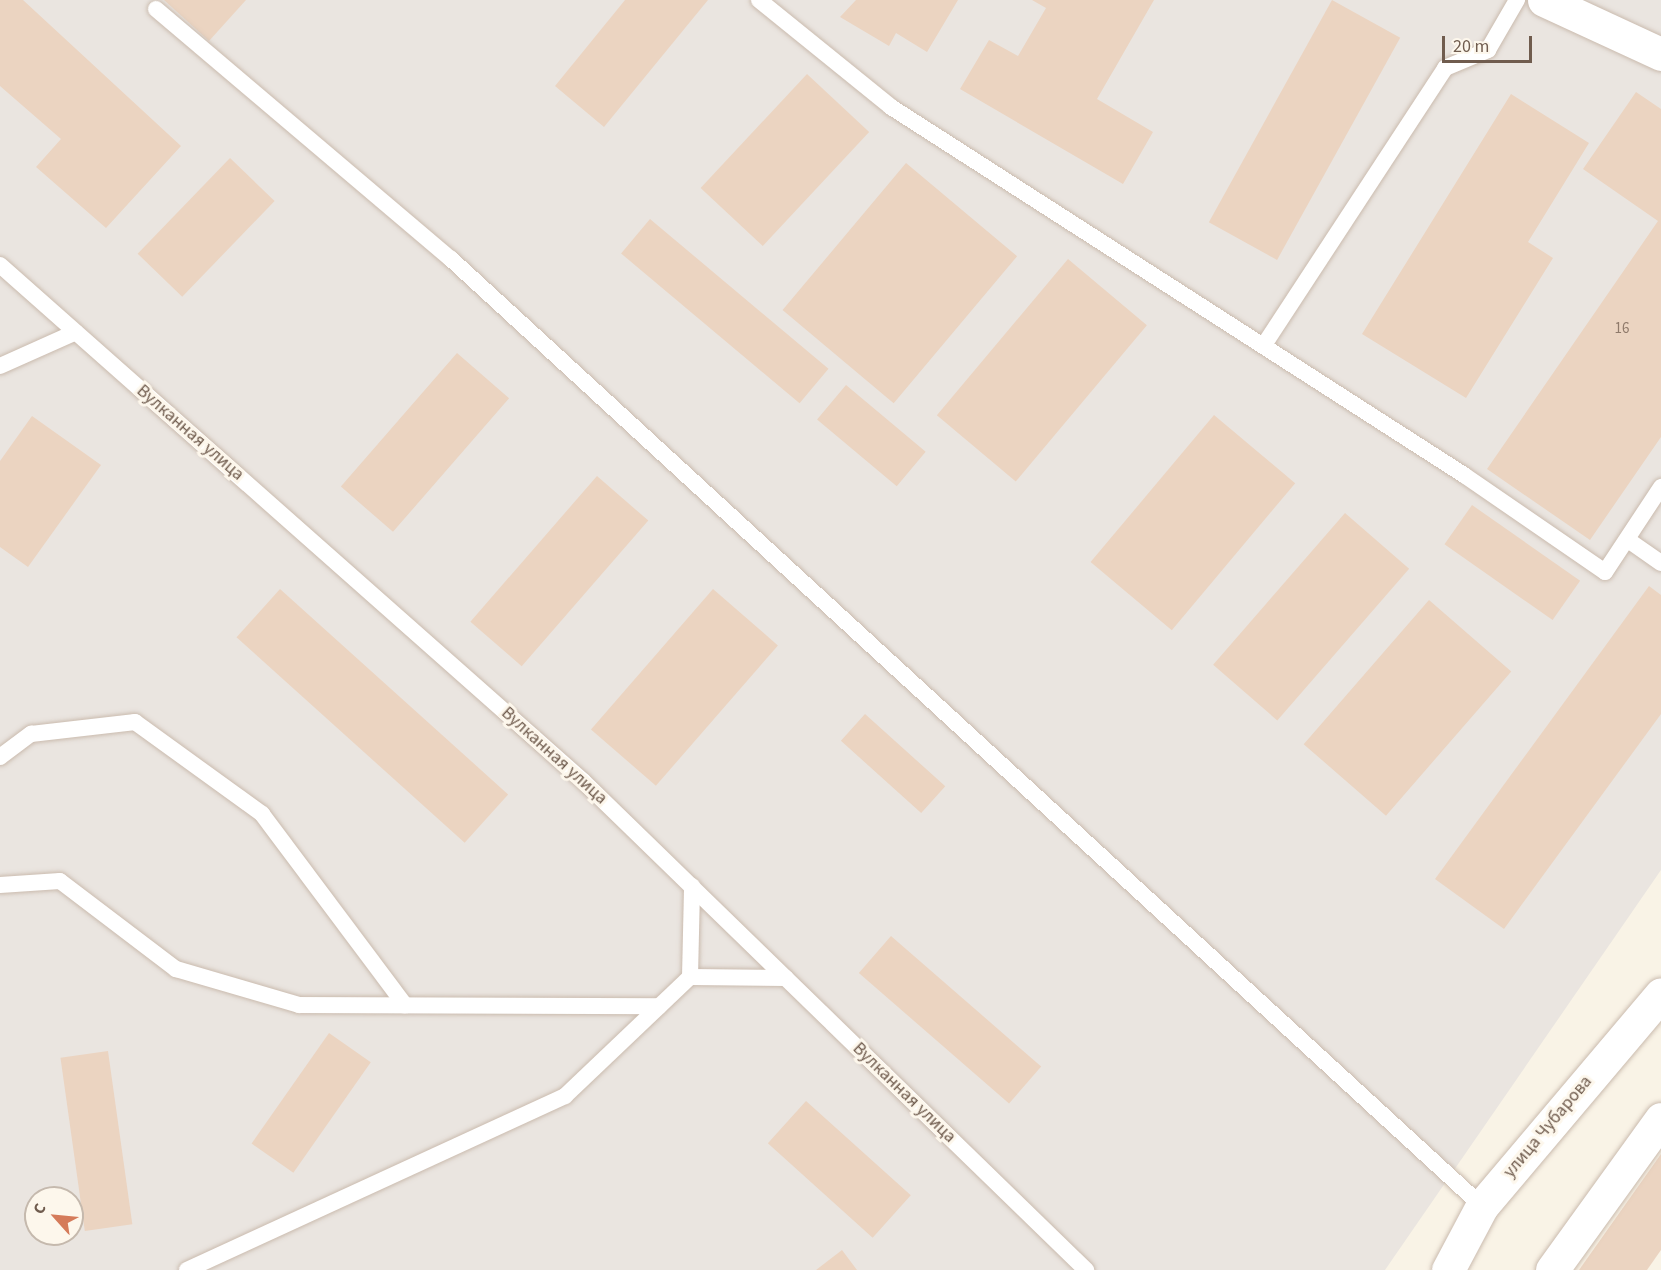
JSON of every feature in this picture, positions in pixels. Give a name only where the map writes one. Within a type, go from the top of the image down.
[{"type":"street","points":[[1544,0],[1661,54]]},
{"type":"street","name":"улица Чубарова","points":[[1448,1270],[1482,1206],[1661,994]]},
{"type":"street","points":[[1551,1270],[1661,1119]]},
{"type":"lane","points":[[759,0],[891,107],[1053,214],[1264,345],[1605,572],[1661,487]]},
{"type":"lane","points":[[1264,345],[1445,68],[1488,50],[1517,0]]},
{"type":"lane","points":[[156,9],[460,267],[1482,1206]]},
{"type":"lane","name":"Вулканная улица","points":[[0,265],[584,781],[786,978],[1069,1263],[1086,1270]]},
{"type":"lane","points":[[0,366],[76,332]]},
{"type":"lane","points":[[1628,540],[1661,562]]},
{"type":"lane","points":[[0,757],[31,734],[135,722],[262,814],[405,1005]]},
{"type":"lane","points":[[0,885],[60,881],[176,969],[299,1005],[659,1006]]},
{"type":"lane","points":[[690,977],[692,886]]},
{"type":"lane","points":[[187,1270],[565,1096],[690,977],[786,978]]},
{"type":"shaded area","points":[[0,0],[1661,0],[1661,870],[1385,1270],[0,1270]]},
{"type":"building","points":[[0,0],[23,0],[181,146],[106,228],[36,167],[61,139],[0,86]]},
{"type":"building","points":[[164,0],[246,0],[209,41]]},
{"type":"building","points":[[625,0],[708,0],[604,127],[555,86]]},
{"type":"building","points":[[856,0],[958,0],[927,52],[896,33],[889,46],[840,17]]},
{"type":"building","points":[[1032,0],[1154,0],[1097,99],[1153,132],[1123,184],[960,89],[989,40],[1018,56],[1046,8]]},
{"type":"building","points":[[1332,0],[1400,38],[1277,260],[1209,222]]},
{"type":"building","points":[[807,74],[869,132],[763,246],[701,188]]},
{"type":"building","points":[[1636,92],[1661,109],[1661,437],[1590,540],[1487,469],[1658,221],[1583,169]]},
{"type":"building","points":[[1511,94],[1589,143],[1528,242],[1553,258],[1466,398],[1362,334]]},
{"type":"building","points":[[230,158],[275,201],[182,297],[138,254]]},
{"type":"building","points":[[906,163],[1017,256],[894,403],[783,310]]},
{"type":"building","points":[[650,219],[828,369],[800,403],[621,253]]},
{"type":"building","points":[[1068,259],[1147,325],[1016,481],[937,415]]},
{"type":"building","points":[[457,353],[509,398],[393,532],[341,487]]},
{"type":"building","points":[[846,385],[926,452],[897,486],[817,419]]},
{"type":"building","points":[[1214,415],[1295,483],[1172,630],[1091,562]]},
{"type":"building","points":[[32,416],[101,465],[28,567],[0,547],[0,461]]},
{"type":"building","points":[[597,476],[648,521],[522,666],[470,622]]},
{"type":"building","points":[[1472,505],[1580,581],[1553,620],[1444,544]]},
{"type":"building","points":[[1345,513],[1409,569],[1277,720],[1213,665]]},
{"type":"building","points":[[1649,586],[1661,595],[1661,714],[1504,929],[1435,879]]},
{"type":"building","points":[[280,589],[508,794],[465,843],[237,637]]},
{"type":"building","points":[[713,589],[778,645],[656,786],[591,729]]},
{"type":"building","points":[[1429,600],[1511,672],[1386,816],[1304,744]]},
{"type":"building","points":[[865,714],[945,786],[921,813],[841,741]]},
{"type":"building","points":[[891,936],[1041,1067],[1009,1104],[859,973]]},
{"type":"building","points":[[329,1033],[371,1062],[293,1173],[252,1144]]},
{"type":"building","points":[[108,1051],[132,1224],[85,1231],[84,1186],[79,1186],[60,1058]]},
{"type":"building","points":[[806,1101],[911,1195],[873,1238],[768,1143]]},
{"type":"building","points":[[1661,1154],[1661,1250],[1647,1270],[1579,1270]]},
{"type":"building","points":[[842,1250],[857,1270],[816,1270]]}]
